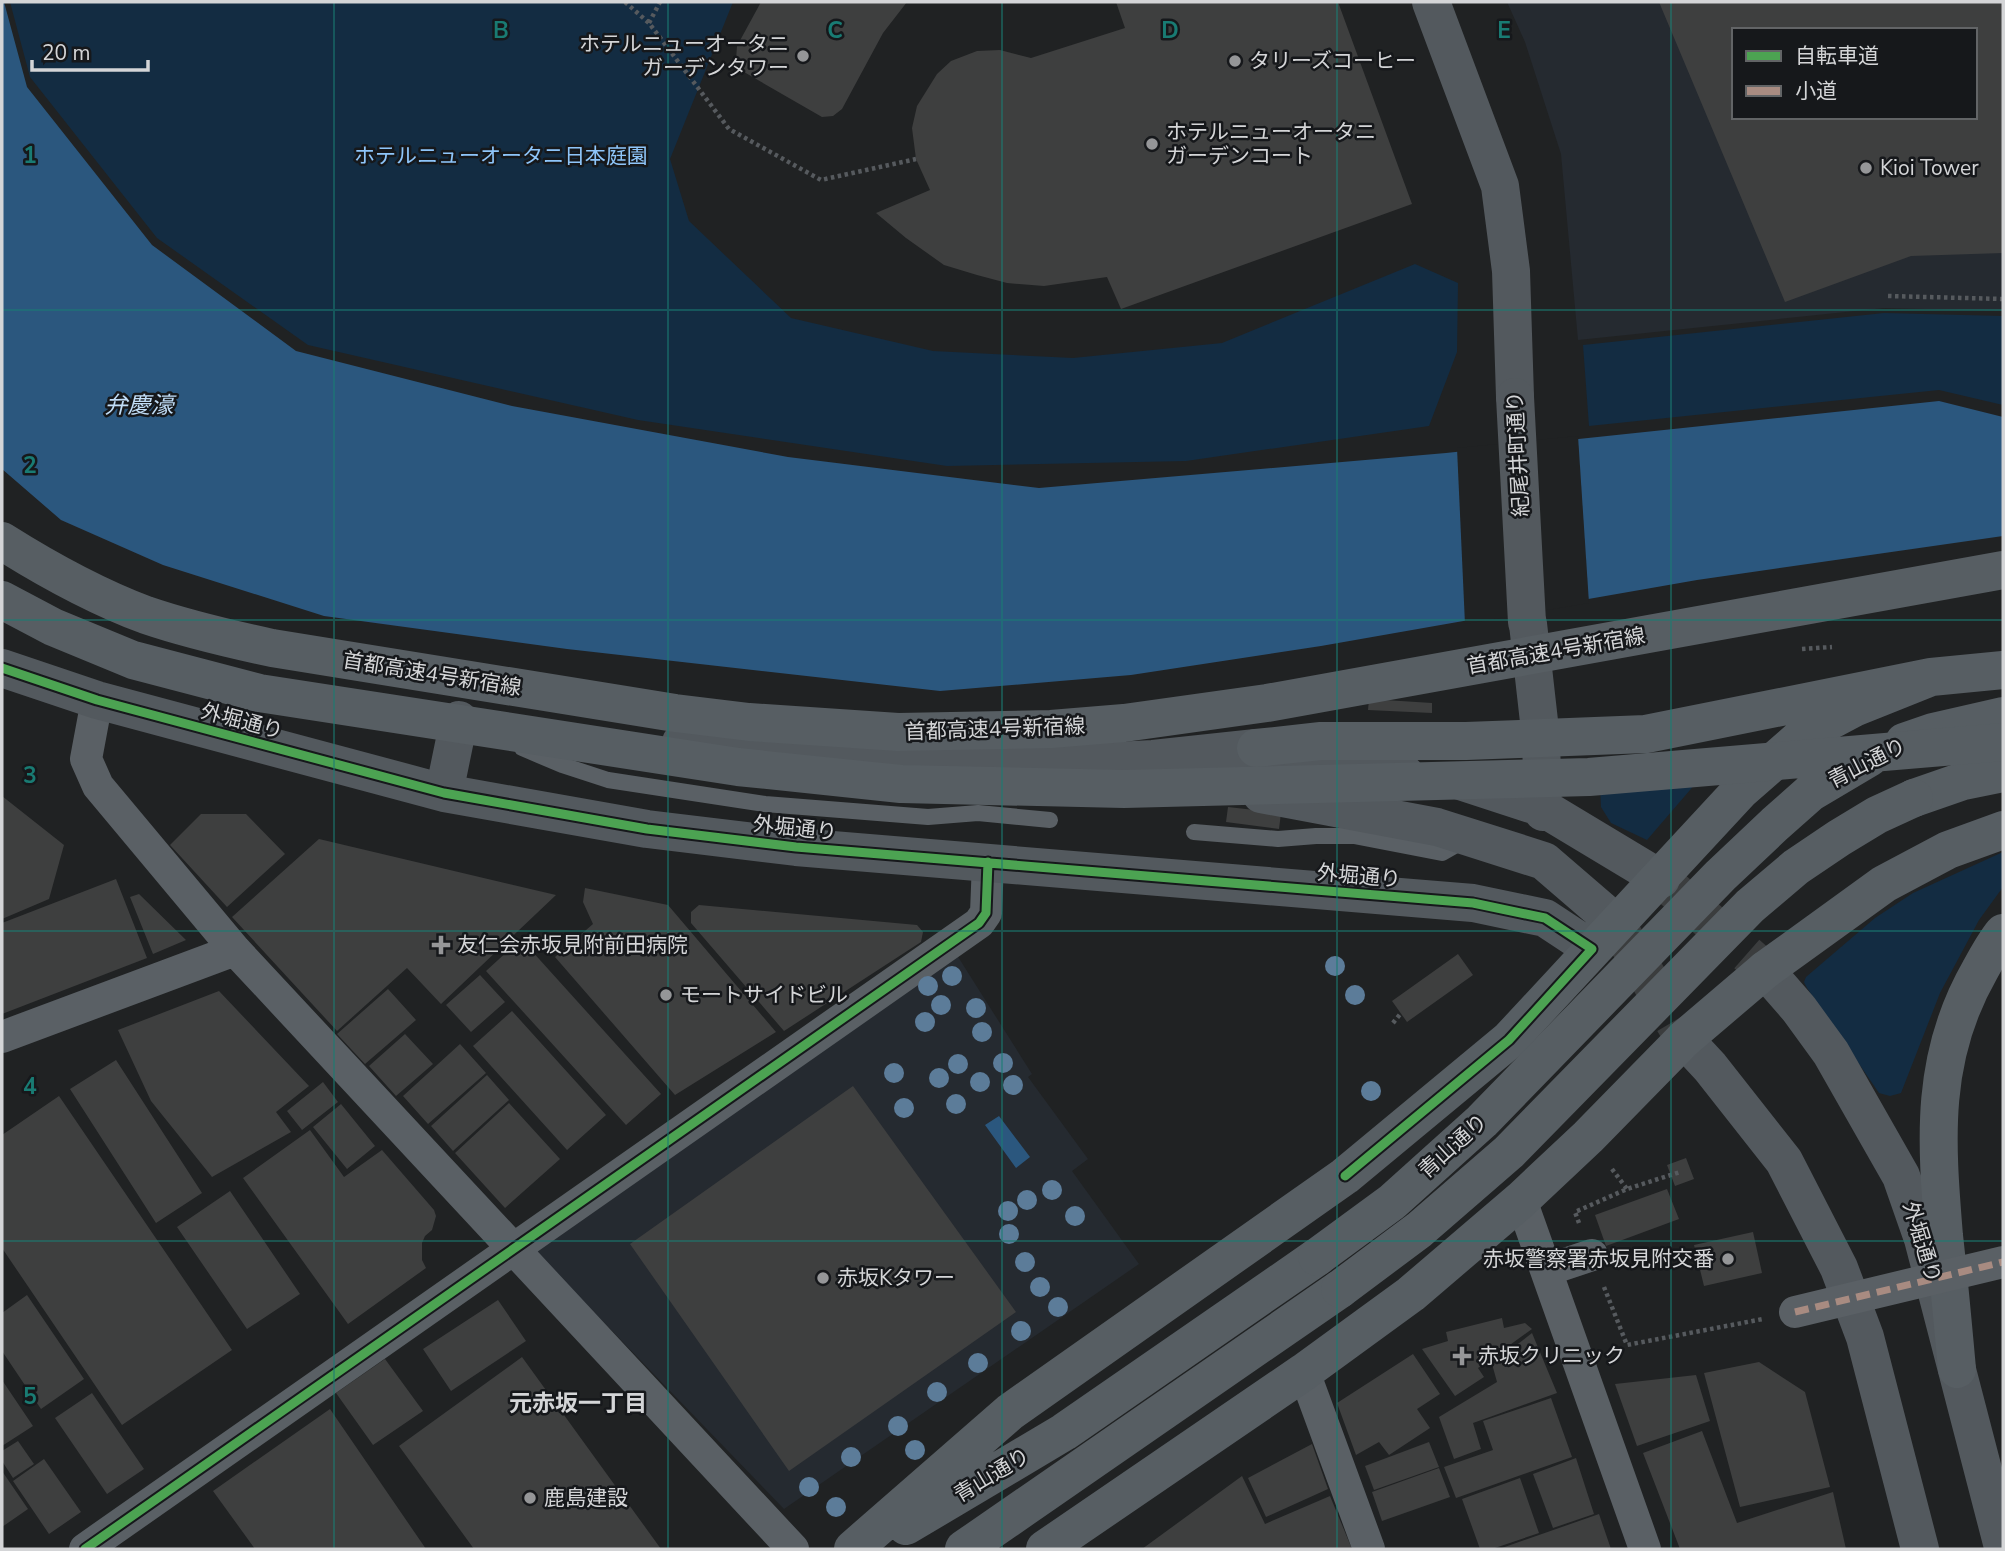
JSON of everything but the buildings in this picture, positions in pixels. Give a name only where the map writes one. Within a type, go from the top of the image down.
[{"type":"highway","name":"首都高速4号新宿線","points":[[2,541],[73,583],[146,615],[207,634],[272,649],[675,713],[821,729],[898,732],[1051,729],[1199,713],[2003,570]]},
{"type":"highway","points":[[2,600],[65,633],[134,660],[259,693],[738,767],[901,784],[1124,789],[1589,777],[2003,742]]},
{"type":"highway","points":[[1256,748],[1321,741],[1541,740],[1646,734],[1931,677],[2003,670]]},
{"type":"highway","points":[[853,1549],[1010,1412],[1345,1176],[1509,1040],[1740,791],[1805,734],[1856,707],[1931,677]]},
{"type":"highway","name":"青山通り","points":[[868,1549],[1064,1432],[1392,1202],[1482,1121],[1720,876],[1810,793],[1885,749],[1933,732],[2003,716]]},
{"type":"highway","name":"青山通り","points":[[964,1549],[1340,1289],[1419,1230],[1509,1152],[1750,906],[1796,867],[1877,815],[1914,798],[1963,781],[2003,773]]},
{"type":"highway","points":[[1045,1549],[1304,1372],[1411,1294],[1521,1200],[1588,1137],[1684,1039],[1765,970],[1884,884],[1948,850],[2003,830]]},
{"type":"highway","points":[[1957,1369],[1937,1138],[1939,1097],[1948,1047],[1968,991],[2003,933]]},
{"type":"main road","name":"紀尾井町通り","points":[[1432,2],[1500,186],[1511,271],[1527,622],[1541,740],[1545,918]]},
{"type":"main road","name":"外堀通り","points":[[2,608],[145,657],[270,691],[459,720],[917,765],[1026,766],[1153,759],[1256,748],[1468,783],[1543,808],[1661,878]]},
{"type":"main road","name":"外堀通り","points":[[2,668],[97,700],[444,793],[647,829],[796,846],[1473,903],[1545,918],[1604,936]]},
{"type":"main road","points":[[444,793],[459,720]]},
{"type":"main road","points":[[1153,759],[1259,794],[1437,827],[1544,861],[1604,936]]},
{"type":"main road","name":"外堀通り","points":[[1765,970],[1799,1009],[1831,1053],[1901,1176],[1923,1239],[2003,1548]]},
{"type":"main road","points":[[1684,1039],[1710,1067],[1784,1161],[1839,1268],[1865,1337],[1920,1549]]},
{"type":"street","points":[[97,700],[86,759],[98,786],[235,950],[793,1549]]},
{"type":"street","points":[[85,1549],[979,923],[986,913],[988,862]]},
{"type":"street","points":[[2,1037],[235,950]]},
{"type":"street","points":[[1521,1200],[1645,1549]]},
{"type":"street","points":[[1559,1266],[1592,1255]]},
{"type":"street","points":[[1795,1312],[2003,1262]]},
{"type":"street","points":[[1304,1372],[1369,1549]]},
{"type":"lane","points":[[459,720],[562,765],[608,780],[765,804],[928,817],[978,813],[1049,820]]},
{"type":"lane","points":[[1194,832],[1278,839],[1354,836],[1442,853],[1472,836]]},
{"type":"path","points":[[625,2],[649,23],[729,129],[821,180],[916,159]]},
{"type":"path","points":[[649,23],[660,2]]},
{"type":"path","points":[[1888,296],[2003,299]]},
{"type":"path","points":[[1798,649],[1832,647]]},
{"type":"path","points":[[1393,1023],[1401,1013]]},
{"type":"path","points":[[1605,1160],[1627,1189]]},
{"type":"path","points":[[1680,1172],[1627,1189],[1575,1212],[1627,1345],[1729,1326]]},
{"type":"shaded area","points":[[1507,2],[2003,2],[2003,311],[1884,308],[1578,340],[1561,154],[1525,42]]},
{"type":"shaded area","points":[[955,952],[1032,1074],[1028,1077],[1088,1159],[1072,1171],[1139,1264],[784,1509],[533,1249]]},
{"type":"green space","name":"ホテルニューオータニ日本庭園","points":[[10,2],[733,2],[670,159],[689,221],[791,318],[933,351],[1073,358],[1222,343],[1415,264],[1458,283],[1457,352],[1429,426],[1186,461],[947,466],[638,420],[308,345],[157,238],[30,77]]},
{"type":"green space","points":[[1884,313],[2003,316],[2003,405],[1939,390],[1589,426],[1583,345]]},
{"type":"green space","points":[[1727,747],[1647,840],[1611,823],[1601,807],[1599,761]]},
{"type":"green space","points":[[2003,852],[2003,887],[1979,920],[1940,993],[1901,1093],[1890,1096],[1879,1093],[1807,988],[1804,982],[1806,977],[1875,918],[1913,893]]},
{"type":"water","name":"弁慶濠","points":[[2,2],[27,87],[152,245],[296,351],[512,406],[788,457],[1039,488],[1446,453],[1939,401],[2003,417],[2003,536],[1697,580],[1321,646],[1131,675],[940,691],[567,649],[324,616],[163,565],[61,520],[2,469]]},
{"type":"water","points":[[999,1116],[1030,1157],[1016,1168],[985,1125]]},
{"type":"pier","points":[[1578,436],[1589,603],[1465,624],[1457,448]]},
{"type":"tunnel","points":[[1661,879],[1765,970]]},
{"type":"tunnel","points":[[1616,923],[1684,1039]]},
{"type":"marked path","points":[[1559,1266],[1592,1255]]},
{"type":"marked path","points":[[1795,1312],[2003,1262]]},
{"type":"cycle path","points":[[2,668],[97,700],[444,793],[647,829],[796,847],[1473,903],[1545,918],[1592,949],[1509,1040],[1345,1176]]},
{"type":"cycle path","points":[[85,1549],[979,923],[986,913],[988,862]]},
{"type":"place","name":"ホテルニューオータニ ガーデンタワー","points":[[803,56]]},
{"type":"place","name":"タリーズコーヒー","points":[[1235,61]]},
{"type":"place","name":"ホテルニューオータニ ガーデンコート","points":[[1152,144]]},
{"type":"place","name":"Kioi Tower","points":[[1866,168]]},
{"type":"place","name":"友仁会赤坂見附前田病院","points":[[441,945]]},
{"type":"place","name":"モートサイドビル","points":[[666,995]]},
{"type":"place","name":"赤坂警察署赤坂見附交番","points":[[1728,1259]]},
{"type":"place","name":"赤坂Kタワー","points":[[823,1278]]},
{"type":"place","name":"赤坂クリニック","points":[[1462,1356]]},
{"type":"place","name":"鹿島建設","points":[[530,1498]]},
{"type":"district","name":"元赤坂一丁目","points":[[578,1403]]}]
